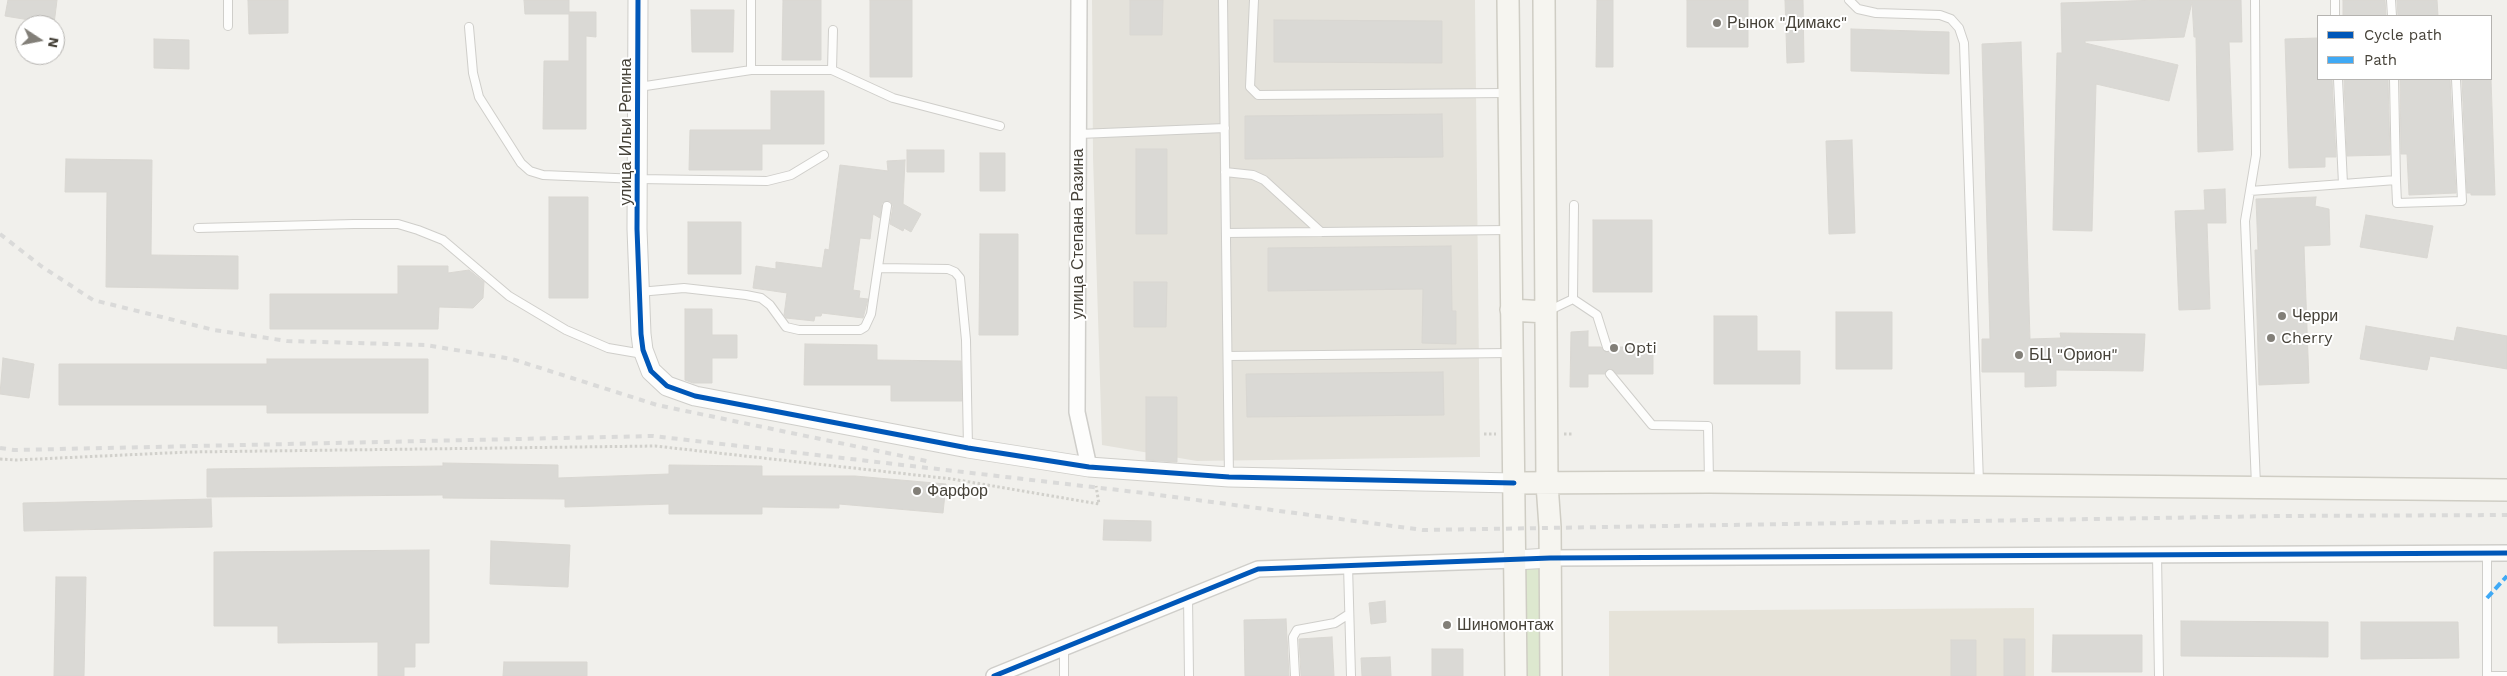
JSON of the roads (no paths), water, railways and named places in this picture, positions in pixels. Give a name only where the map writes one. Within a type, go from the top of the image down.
[{"type":"main road","points":[[1508,0],[1511,310],[1516,528],[1516,676]]},
{"type":"main road","points":[[1544,0],[1547,484],[1550,527],[1551,676]]},
{"type":"main road","points":[[1511,310],[1546,312]]},
{"type":"main road","points":[[1514,483],[1709,482],[2507,490]]},
{"type":"street","name":"улица Ильи Репина","points":[[638,0],[639,179],[637,229],[639,292],[645,354],[651,370],[658,380],[676,391],[695,396],[968,448]]},
{"type":"street","name":"улица Степана Разина","points":[[1079,0],[1077,412],[1089,467]]},
{"type":"street","points":[[968,448],[1089,467],[1229,476],[1514,483]]},
{"type":"street","points":[[994,676],[1064,646],[1258,569],[1550,558],[2507,553]]},
{"type":"lane","points":[[228,0],[228,26]]},
{"type":"lane","points":[[751,0],[751,70]]},
{"type":"lane","points":[[1223,0],[1229,476]]},
{"type":"lane","points":[[1254,0],[1250,87],[1258,95],[1509,93]]},
{"type":"lane","points":[[1849,0],[1858,9],[1876,13],[1940,15],[1951,19],[1959,28],[1964,43],[1979,485]]},
{"type":"lane","points":[[2255,0],[2256,156],[2245,221],[2256,487]]},
{"type":"lane","points":[[2334,0],[2335,15]]},
{"type":"lane","points":[[2391,0],[2392,15]]},
{"type":"lane","points":[[469,26],[473,73],[479,97],[521,163],[530,171],[543,175],[766,181],[791,175],[824,155]]},
{"type":"lane","points":[[832,70],[833,30]]},
{"type":"lane","points":[[639,87],[751,70],[832,70],[893,98],[1000,126]]},
{"type":"lane","points":[[2338,80],[2343,184]]},
{"type":"lane","points":[[2394,80],[2397,203],[2462,201],[2456,80]]},
{"type":"lane","points":[[1078,134],[1225,128]]},
{"type":"lane","points":[[1225,172],[1253,176],[1264,180],[1321,232]]},
{"type":"lane","points":[[2250,190],[2396,180]]},
{"type":"lane","points":[[1573,299],[1574,205]]},
{"type":"lane","points":[[639,292],[684,288],[746,295],[761,298],[770,305],[786,327],[799,330],[860,330],[864,328],[871,314],[887,206]]},
{"type":"lane","points":[[198,228],[398,224],[443,240],[508,296],[566,330],[608,348],[645,354]]},
{"type":"lane","points":[[1226,233],[1511,230]]},
{"type":"lane","points":[[878,268],[948,269],[955,272],[960,278],[966,340],[968,448]]},
{"type":"lane","points":[[1546,312],[1573,299]]},
{"type":"lane","points":[[1573,299],[1597,315],[1607,347]]},
{"type":"lane","points":[[1228,356],[1512,353]]},
{"type":"lane","points":[[1610,374],[1652,425],[1708,426],[1709,482]]},
{"type":"lane","points":[[2487,553],[2487,676]]},
{"type":"lane","points":[[2157,555],[2159,676]]},
{"type":"lane","points":[[1348,566],[1351,676]]},
{"type":"lane","points":[[1188,597],[1189,676]]},
{"type":"lane","points":[[1295,676],[1293,637],[1298,630],[1335,623],[1350,614]]},
{"type":"lane","points":[[1064,646],[1064,676]]},
{"type":"lane","points":[[2492,676],[2507,676]]},
{"type":"railway","points":[[0,234],[41,266],[93,300],[214,330],[287,341],[425,345],[512,359],[657,405],[931,462]]},
{"type":"railway","points":[[0,448],[14,450],[653,436],[1144,493],[1423,530],[2278,516],[2507,515]]},
{"type":"place","name":"Рынок \"Димакс\"","points":[[1717,23]]},
{"type":"place","name":"Черри","points":[[2282,316]]},
{"type":"place","name":"Cherry","points":[[2271,338]]},
{"type":"place","name":"Opti","points":[[1614,348]]},
{"type":"place","name":"БЦ \"Орион\"","points":[[2019,355]]},
{"type":"place","name":"Фарфор","points":[[917,491]]},
{"type":"place","name":"Шиномонтаж","points":[[1447,625]]}]
